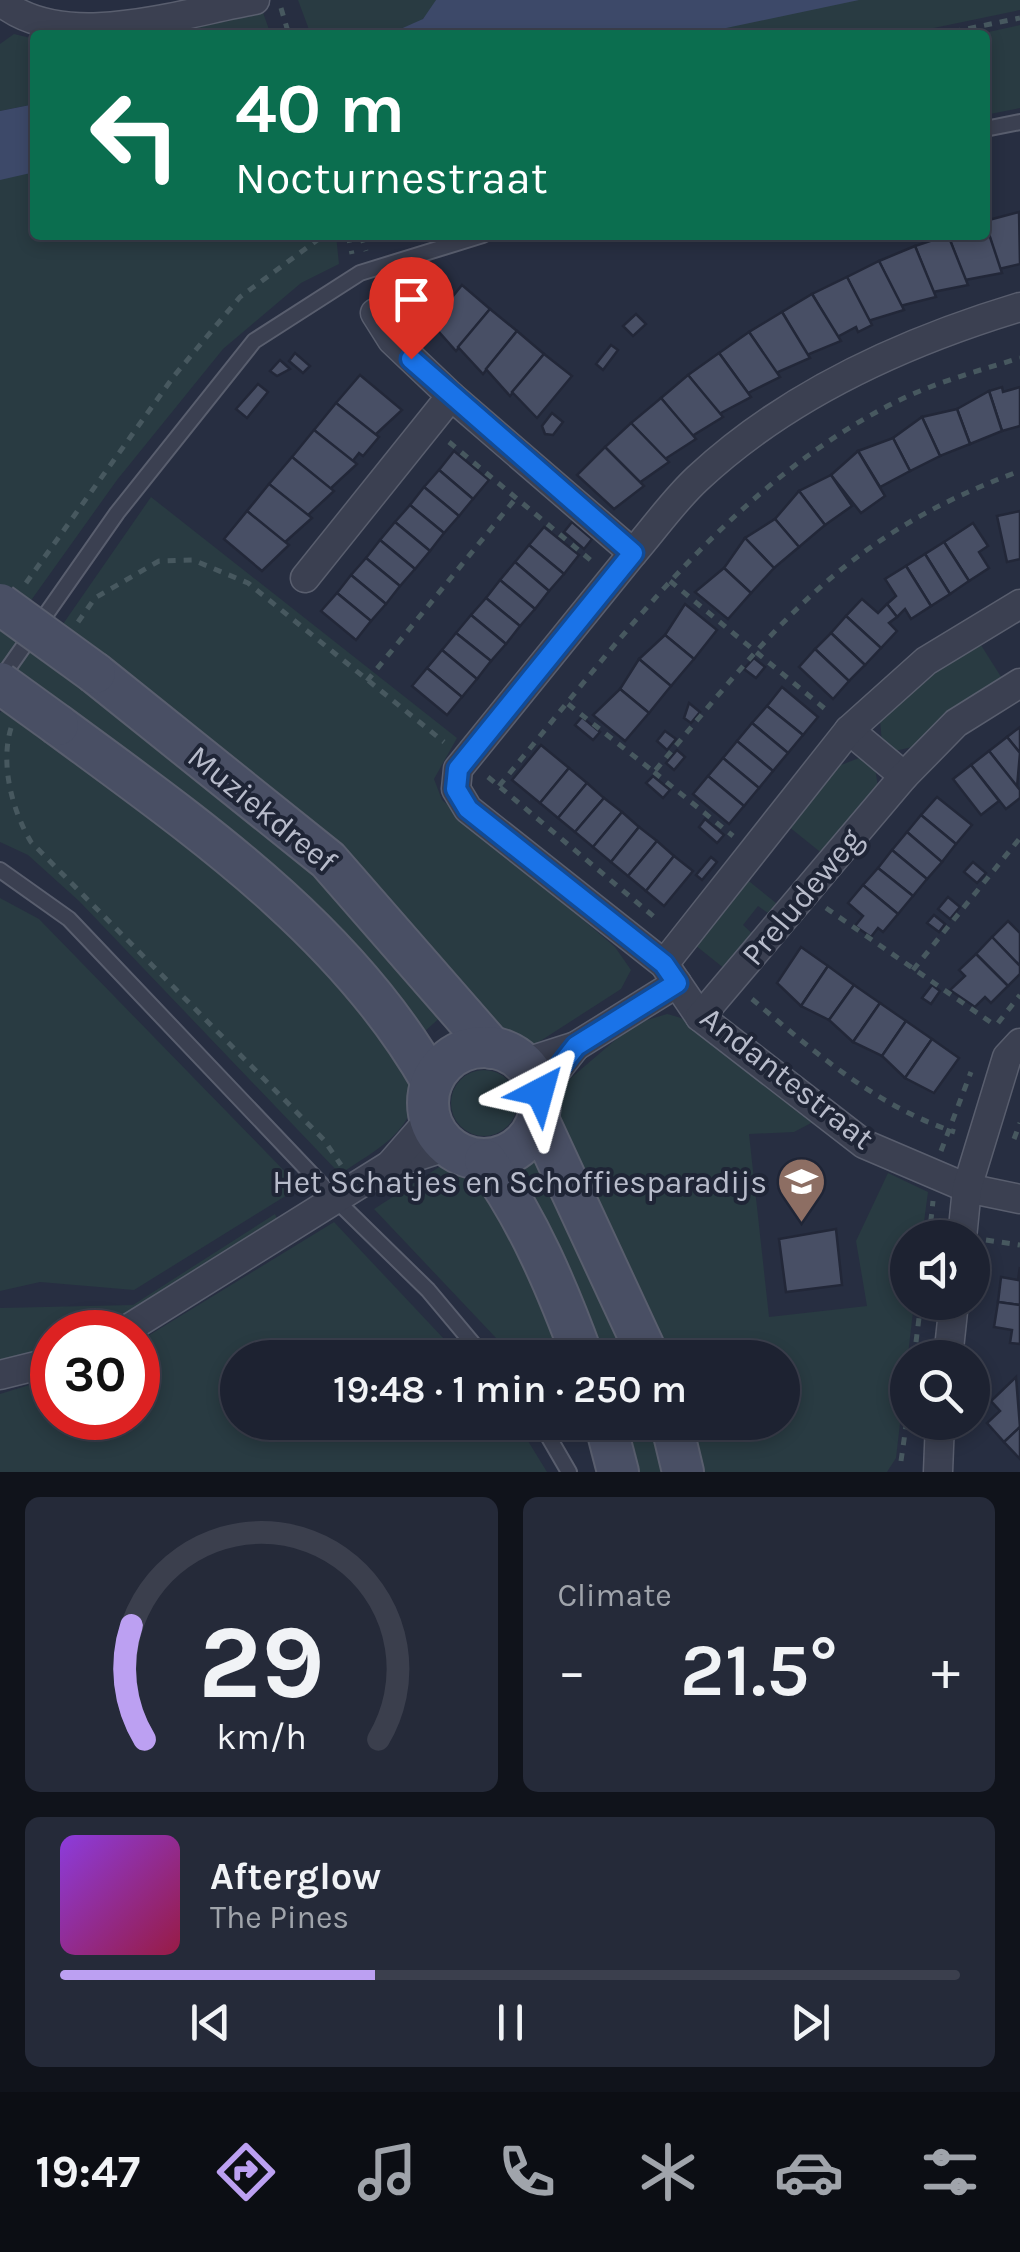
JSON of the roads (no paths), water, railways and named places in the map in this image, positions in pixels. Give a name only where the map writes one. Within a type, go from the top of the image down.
[{"type":"main road","name":"Muziekdreef","points":[[12,595],[94,673],[328,860],[523,1080],[641,1340]]},
{"type":"main road","name":"Muziekdreef","points":[[0,681],[214,840],[332,948],[408,1038],[449,1127],[504,1186],[576,1340]]},
{"type":"main road","points":[[456,1054],[523,1080],[518,1148],[449,1127],[456,1054]]},
{"type":"main road","points":[[610,1440],[618,1472]]},
{"type":"main road","points":[[675,1440],[683,1472]]},
{"type":"street","points":[[0,1],[44,24],[88,30],[255,0]]},
{"type":"street","points":[[375,313],[392,340],[451,396],[633,553],[698,478],[846,374],[966,323],[1020,307]]},
{"type":"street","points":[[304,590],[451,396]]},
{"type":"street","name":"Andantestraat","points":[[633,553],[465,758],[458,769],[456,789],[468,809],[671,973],[700,1017],[864,1144],[967,1188],[1008,1196]]},
{"type":"street","name":"Preludeweg","points":[[523,1080],[576,1046],[671,973],[682,940],[844,725],[926,661],[1020,604]]},
{"type":"street","name":"Preludeweg","points":[[700,1017],[904,776],[956,723],[1020,683]]},
{"type":"street","points":[[844,725],[904,776]]},
{"type":"street","points":[[964,1220],[967,1188],[1007,1057],[1020,1043]]},
{"type":"street","points":[[159,1310],[449,1127]]},
{"type":"street","points":[[0,1376],[30,1368]]},
{"type":"street","points":[[938,1472],[939,1440]]},
{"type":"lane","points":[[990,129],[1020,122]]},
{"type":"lane","points":[[0,681],[117,513],[254,341],[360,272],[466,240]]},
{"type":"lane","points":[[0,870],[69,919],[347,1194],[471,1340]]},
{"type":"lane","points":[[551,1440],[570,1472]]},
{"type":"water","points":[[436,0],[859,0],[717,30],[398,30],[423,19]]},
{"type":"water","points":[[30,105],[30,173],[0,180],[0,111]]},
{"type":"place","name":"Het Schatjes en Schoffiesparadijs","points":[[802,1224]]}]
